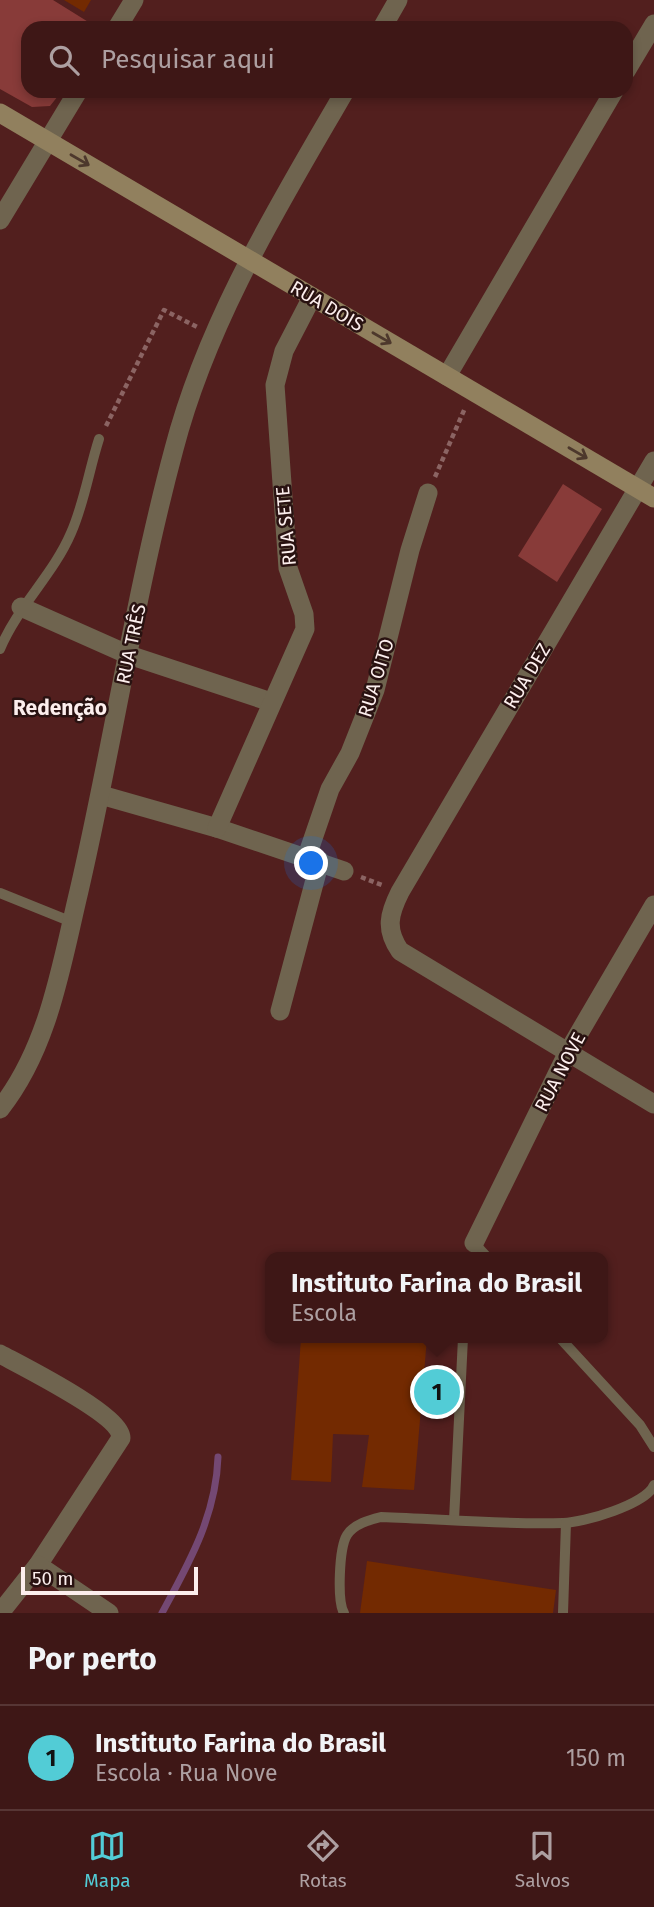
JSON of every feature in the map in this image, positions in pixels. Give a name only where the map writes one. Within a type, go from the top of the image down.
[{"type":"main road","name":"RUA DOIS","points":[[0,113],[646,493]]},
{"type":"street","points":[[121,21],[134,0]]},
{"type":"street","points":[[386,21],[398,0]]},
{"type":"street","points":[[633,59],[654,24]]},
{"type":"street","points":[[0,220],[74,98]]},
{"type":"street","name":"RUA TRÊS","points":[[0,1110],[27,1069],[57,986],[102,794],[174,448],[192,388],[248,259],[341,98]]},
{"type":"street","points":[[447,376],[610,98]]},
{"type":"street","name":"RUA SETE","points":[[217,828],[305,629],[304,614],[288,568],[275,385],[284,351],[312,297]]},
{"type":"street","name":"RUA DEZ","points":[[400,892],[646,493],[654,461]]},
{"type":"street","name":"RUA OITO","points":[[280,1011],[330,789],[350,753],[375,690],[410,550],[428,494]]},
{"type":"street","points":[[21,607],[130,655],[271,702]]},
{"type":"street","points":[[102,794],[217,828],[344,871]]},
{"type":"street","points":[[400,892],[390,912],[388,925],[400,951],[654,1104]]},
{"type":"street","name":"RUA NOVE","points":[[476,1252],[568,1052],[654,905]]},
{"type":"street","points":[[0,1354],[65,1390],[115,1424],[121,1438],[38,1565],[7,1587],[0,1613]]},
{"type":"street","points":[[38,1565],[109,1613]]},
{"type":"lane","points":[[0,649],[21,607],[52,566],[71,532],[99,439]]},
{"type":"lane","points":[[0,893],[72,922]]},
{"type":"lane","points":[[454,1520],[463,1343]]},
{"type":"lane","points":[[565,1343],[640,1425],[654,1447]]},
{"type":"lane","points":[[344,1613],[339,1598],[343,1544],[355,1527],[381,1517],[566,1523],[635,1503],[645,1497],[654,1485]]},
{"type":"lane","points":[[563,1613],[566,1523]]},
{"type":"path","points":[[99,439],[164,310],[215,336]]},
{"type":"path","points":[[428,494],[472,391]]},
{"type":"path","points":[[344,871],[400,892]]},
{"type":"shaded area","points":[[0,0],[53,0],[87,21],[21,21],[21,98],[56,98],[50,106],[32,107],[0,89]]},
{"type":"shaded area","points":[[563,484],[602,509],[557,582],[518,556]]},
{"type":"building","points":[[64,0],[91,0],[84,12]]},
{"type":"building","points":[[301,1343],[427,1343],[414,1490],[362,1487],[369,1435],[333,1434],[331,1482],[291,1480]]},
{"type":"building","points":[[367,1561],[556,1590],[553,1613],[360,1613]]},
{"type":"waterway","points":[[162,1613],[207,1519],[218,1457]]},
{"type":"place","name":"Instituto Farina do Brasil","points":[[437,1392]]},
{"type":"district","name":"Redenção","points":[[60,708]]}]
